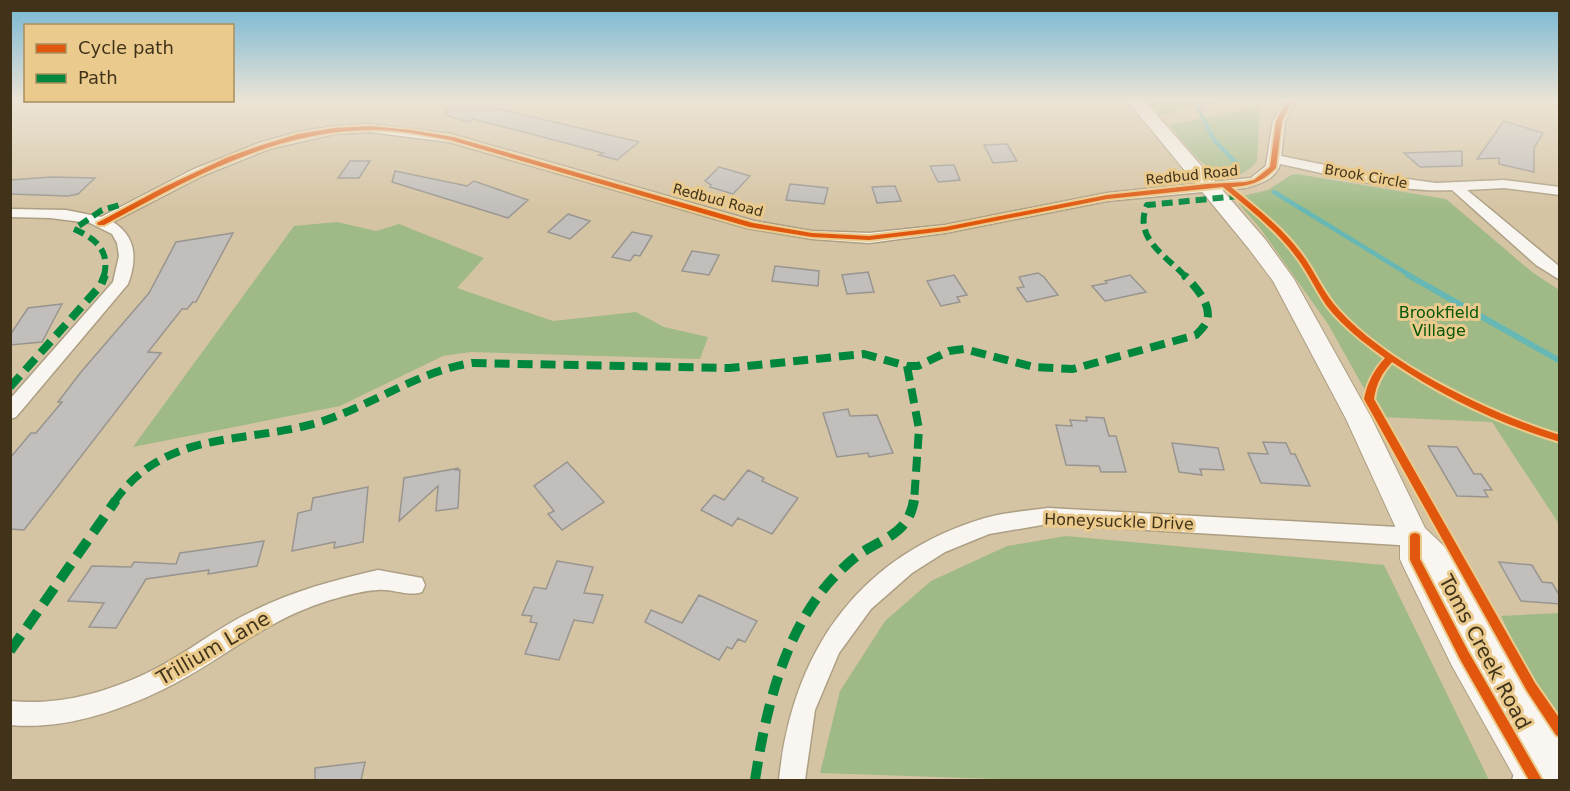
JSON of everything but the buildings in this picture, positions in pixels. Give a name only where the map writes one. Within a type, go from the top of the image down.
[{"type":"street","name":"Redbud Road","points":[[102,223],[202,171],[254,149],[300,137]]},
{"type":"street","name":"Redbud Road","points":[[447,137],[752,225],[812,235],[869,238],[945,230],[1107,197],[1241,184],[1256,181],[1274,168],[1276,159]]},
{"type":"street","name":"Toms Creek Road","points":[[1166,137],[1257,244],[1292,294],[1359,419],[1415,537],[1415,560],[1464,655],[1547,776]]},
{"type":"street","points":[[1276,159],[1278,137]]},
{"type":"street","name":"Brook Circle","points":[[1276,159],[1391,181],[1456,187],[1504,183],[1560,191]]},
{"type":"street","points":[[1456,187],[1541,262],[1560,275]]},
{"type":"street","points":[[10,213],[55,214],[102,223],[117,231],[124,242],[127,267],[120,284],[10,412]]},
{"type":"street","name":"Honeysuckle Drive","points":[[792,780],[803,710],[830,646],[863,602],[913,561],[938,546],[987,526],[1047,516],[1415,537]]},
{"type":"street","name":"Trillium Lane","points":[[10,713],[30,714],[91,707],[156,681],[260,618],[322,593],[378,580],[414,585]]},
{"type":"green space","points":[[1179,137],[1258,137],[1257,161],[1245,172],[1232,176],[1220,174],[1208,167]]},
{"type":"green space","name":"Brookfield Village","points":[[1297,174],[1446,199],[1532,272],[1559,290],[1559,524],[1492,422],[1380,417],[1328,324],[1260,228],[1239,204],[1243,196],[1268,190],[1291,175]]},
{"type":"green space","points":[[337,222],[376,231],[399,224],[484,258],[457,288],[553,321],[636,312],[664,327],[708,337],[700,359],[471,352],[443,356],[340,406],[133,447],[294,226]]},
{"type":"green space","points":[[1066,536],[1384,565],[1489,780],[1026,780],[820,773],[840,691],[885,621],[931,581],[1007,546]]},
{"type":"green space","points":[[1560,613],[1559,717],[1533,683],[1501,616]]},
{"type":"waterway","points":[[1212,137],[1236,163]]},
{"type":"waterway","points":[[1274,192],[1411,276]]},
{"type":"waterway","points":[[1408,275],[1560,361]]},
{"type":"marked path","points":[[10,651],[129,481],[151,464],[174,453],[220,440],[293,429],[319,422],[431,372],[472,363],[729,368],[864,354],[907,366],[918,366],[949,351],[964,349],[1034,367],[1073,369],[1093,365],[1196,335],[1206,323],[1207,309],[1201,295],[1144,232],[1142,218],[1147,205],[1239,196]]},
{"type":"marked path","points":[[10,387],[101,285],[105,274],[106,256],[99,244],[92,238],[74,229],[102,210],[120,205]]},
{"type":"marked path","points":[[755,780],[764,725],[780,670],[804,617],[840,571],[859,555],[897,532],[908,522],[911,515],[918,473],[919,420],[907,366]]},
{"type":"cycle path","points":[[101,223],[197,173],[264,146],[295,137]]},
{"type":"cycle path","points":[[444,137],[752,225],[812,235],[869,238],[945,229],[1107,197],[1245,184],[1256,181],[1273,168],[1277,137]]},
{"type":"cycle path","points":[[1226,186],[1288,242],[1336,312],[1355,331],[1380,350],[1440,388],[1504,419],[1560,439]]},
{"type":"cycle path","points":[[1391,357],[1376,376],[1369,399],[1531,687],[1560,731]]},
{"type":"cycle path","points":[[1415,537],[1415,559],[1464,655],[1536,780]]}]
